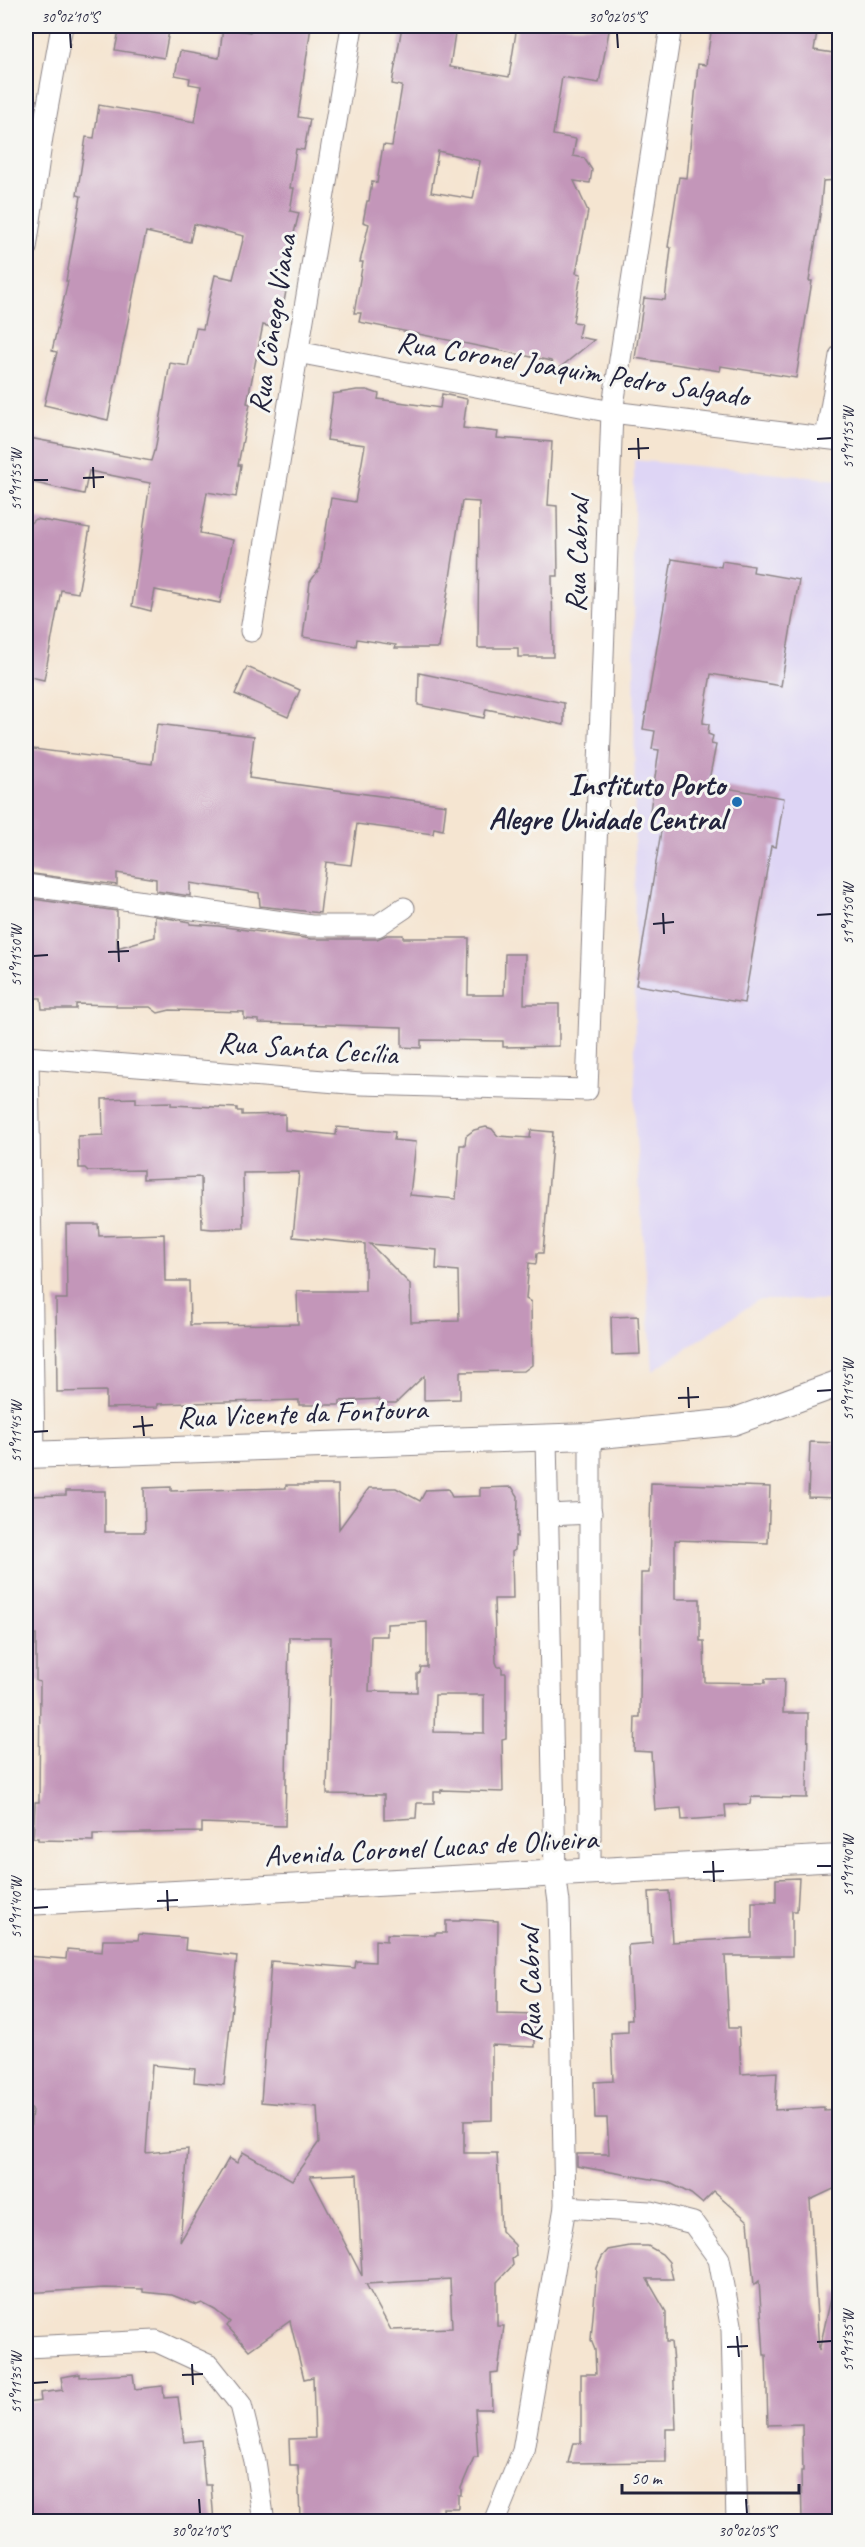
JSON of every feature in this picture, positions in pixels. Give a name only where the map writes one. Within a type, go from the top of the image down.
[{"type":"street","points":[[26,248],[42,137],[62,26]]},
{"type":"street","name":"Rua Cônego Viana","points":[[251,631],[352,26]]},
{"type":"street","name":"Rua Cabral","points":[[587,1090],[612,412],[671,26]]},
{"type":"street","name":"Rua Coronel Joaquim Pedro Salgado","points":[[297,352],[612,412],[833,439]]},
{"type":"street","points":[[833,439],[840,356]]},
{"type":"street","points":[[26,885],[311,926],[377,927],[404,908]]},
{"type":"street","points":[[27,1057],[30,1455]]},
{"type":"street","name":"Rua Santa Cecília","points":[[27,1057],[361,1084],[587,1090]]},
{"type":"street","name":"Rua Vicente da Fontoura","points":[[30,1455],[590,1436],[733,1422],[840,1383]]},
{"type":"street","points":[[590,1436],[590,1872]]},
{"type":"street","name":"Rua Cabral","points":[[494,2522],[523,2451],[565,2206],[546,1438]]},
{"type":"street","points":[[548,1515],[591,1513]]},
{"type":"street","name":"Avenida Coronel Lucas de Oliveira","points":[[26,1902],[840,1858]]},
{"type":"street","points":[[565,2206],[650,2212],[693,2223],[719,2259],[732,2330],[737,2522]]},
{"type":"street","points":[[26,2347],[156,2341],[210,2366],[241,2405],[255,2461],[264,2522]]},
{"type":"shaded area","name":"Instituto Porto Alegre Unidade Central","points":[[634,460],[840,480],[839,1300],[758,1300],[653,1371],[635,1124]]},
{"type":"building","points":[[120,26],[170,26],[164,58],[115,50]]},
{"type":"building","points":[[257,26],[311,26],[298,117],[310,119],[304,150],[296,149],[290,188],[294,188],[290,211],[299,213],[280,290],[286,291],[279,329],[263,325],[247,403],[250,404],[238,465],[241,465],[236,497],[207,492],[200,533],[233,540],[220,603],[155,590],[151,611],[132,606],[150,483],[89,471],[84,494],[26,481],[29,438],[151,461],[155,451],[170,363],[188,366],[196,328],[203,329],[215,275],[233,279],[244,236],[194,224],[190,242],[146,232],[108,420],[44,405],[57,352],[52,351],[68,281],[66,281],[81,196],[77,195],[86,137],[94,138],[99,105],[195,122],[201,86],[189,84],[190,78],[175,75],[180,51],[219,58],[223,28],[250,32],[256,30]]},
{"type":"building","points":[[402,26],[456,26],[450,67],[509,77],[517,26],[610,26],[599,83],[562,77],[553,135],[576,139],[573,156],[584,158],[592,170],[590,183],[574,181],[588,211],[576,273],[581,274],[573,322],[581,323],[578,337],[594,340],[557,370],[551,361],[359,322],[361,313],[354,313],[363,262],[360,262],[369,224],[363,222],[372,182],[377,183],[383,145],[392,146],[402,86],[392,84]],"holes":[[[438,151],[480,161],[473,199],[431,192]]]},
{"type":"building","points":[[712,26],[818,26],[814,50],[840,54],[840,116],[834,152],[840,152],[840,180],[823,181],[809,281],[812,281],[796,378],[721,366],[720,371],[635,358],[644,298],[665,300],[671,248],[668,247],[679,177],[687,178],[698,64],[706,65]]},
{"type":"building","points":[[357,390],[379,394],[378,399],[440,408],[442,394],[467,399],[463,428],[498,432],[497,438],[552,442],[548,505],[557,506],[558,576],[552,576],[553,657],[518,657],[518,648],[478,648],[479,502],[462,501],[439,648],[395,648],[396,645],[357,639],[356,646],[303,637],[310,582],[320,568],[331,498],[355,502],[365,445],[327,440],[333,394]]},
{"type":"building","points":[[35,519],[90,528],[78,593],[61,590],[44,680],[26,676],[26,535],[27,526]]},
{"type":"building","points":[[672,559],[721,567],[722,561],[754,566],[753,572],[799,580],[781,686],[711,674],[703,720],[703,723],[709,724],[708,734],[713,736],[711,744],[716,745],[708,785],[784,798],[776,847],[771,846],[744,1003],[636,985],[664,813],[650,811],[659,750],[652,749],[655,731],[643,729]]},
{"type":"building","points":[[247,667],[300,690],[288,717],[235,694]]},
{"type":"building","points":[[419,673],[564,703],[564,725],[486,709],[484,718],[418,705]]},
{"type":"building","points":[[157,724],[254,736],[249,778],[446,805],[443,830],[434,828],[433,834],[357,824],[351,865],[326,862],[320,913],[260,906],[259,893],[190,883],[190,896],[156,891],[156,879],[117,873],[117,885],[26,873],[26,748],[152,764]]},
{"type":"building","points":[[26,898],[117,911],[117,948],[155,937],[155,916],[190,922],[190,924],[311,939],[377,939],[387,935],[403,935],[403,938],[469,938],[468,995],[504,995],[505,954],[525,954],[524,1004],[559,1004],[559,1046],[503,1047],[503,1041],[421,1040],[421,1048],[402,1047],[402,1027],[259,1023],[259,1020],[244,1019],[244,1012],[170,1010],[158,1013],[150,1007],[116,1007],[116,1005],[76,1004],[76,1009],[42,1009],[41,998],[26,998]]},
{"type":"building","points":[[136,1098],[136,1103],[171,1102],[171,1105],[237,1108],[237,1111],[242,1111],[242,1115],[285,1114],[285,1130],[336,1135],[337,1127],[395,1132],[394,1140],[416,1142],[410,1195],[456,1199],[460,1145],[465,1145],[466,1136],[474,1130],[486,1127],[492,1129],[498,1136],[530,1138],[531,1130],[553,1132],[543,1253],[537,1253],[536,1264],[529,1263],[526,1299],[531,1302],[532,1365],[524,1371],[460,1372],[460,1399],[424,1400],[424,1376],[396,1403],[382,1403],[379,1399],[340,1401],[340,1405],[299,1405],[299,1400],[158,1404],[158,1407],[106,1408],[106,1391],[57,1392],[56,1299],[67,1299],[66,1224],[98,1224],[99,1236],[164,1234],[165,1281],[189,1281],[190,1325],[298,1324],[297,1291],[365,1291],[365,1244],[293,1237],[299,1172],[243,1173],[244,1228],[212,1229],[202,1228],[201,1177],[143,1179],[143,1170],[88,1171],[85,1168],[79,1168],[78,1136],[103,1135],[102,1099]],"holes":[[[370,1244],[437,1250],[436,1269],[458,1271],[459,1321],[411,1322],[410,1284]]]},
{"type":"building","points":[[638,1316],[640,1354],[612,1355],[611,1317]]},
{"type":"building","points":[[810,1442],[840,1443],[840,1498],[808,1497]]},
{"type":"building","points":[[651,1483],[770,1487],[768,1543],[675,1540],[675,1599],[700,1599],[700,1641],[704,1641],[705,1682],[765,1683],[765,1679],[784,1679],[783,1713],[808,1713],[807,1798],[751,1797],[750,1804],[725,1805],[726,1817],[682,1820],[681,1808],[655,1810],[651,1752],[634,1751],[635,1717],[640,1717],[641,1573],[649,1573]]},
{"type":"building","points":[[286,1485],[338,1485],[339,1529],[369,1488],[396,1488],[420,1501],[426,1490],[448,1489],[452,1497],[480,1496],[480,1488],[512,1487],[518,1496],[517,1537],[515,1536],[515,1550],[512,1552],[513,1599],[494,1599],[496,1662],[498,1667],[502,1667],[502,1673],[506,1673],[506,1738],[502,1739],[503,1792],[441,1790],[441,1792],[434,1792],[434,1803],[417,1803],[416,1818],[384,1820],[384,1795],[327,1794],[331,1637],[289,1637],[285,1826],[202,1823],[202,1832],[93,1834],[93,1841],[33,1838],[35,1802],[39,1802],[40,1682],[36,1681],[36,1635],[26,1635],[26,1496],[66,1495],[66,1491],[105,1491],[105,1532],[145,1532],[144,1488],[171,1487],[171,1491],[286,1488]],"holes":[[[427,1622],[427,1667],[421,1667],[417,1674],[417,1692],[369,1691],[371,1636],[387,1636],[387,1624]],[[435,1695],[484,1695],[484,1733],[434,1732]]]},
{"type":"building","points":[[799,1878],[797,1911],[792,1911],[792,1956],[725,1956],[729,2028],[739,2028],[741,2074],[777,2072],[775,2110],[824,2107],[824,2110],[840,2109],[840,2186],[810,2200],[819,2351],[832,2294],[840,2295],[840,2522],[802,2522],[802,2424],[768,2425],[766,2355],[764,2355],[759,2281],[754,2285],[748,2221],[714,2191],[702,2203],[691,2194],[668,2182],[577,2166],[577,2154],[609,2154],[607,2118],[595,2118],[594,2082],[613,2081],[611,2033],[628,2032],[628,2019],[632,2019],[628,1945],[652,1943],[649,1892],[669,1891],[672,1942],[752,1938],[752,1902],[776,1902],[776,1879]]},
{"type":"building","points":[[460,1919],[498,1921],[497,2014],[535,2015],[535,2047],[492,2045],[492,2120],[464,2121],[464,2153],[497,2153],[501,2231],[515,2245],[516,2256],[512,2259],[513,2265],[497,2282],[497,2326],[504,2326],[498,2372],[491,2373],[492,2409],[475,2409],[478,2457],[474,2457],[461,2488],[461,2495],[458,2495],[458,2508],[443,2508],[444,2522],[355,2522],[355,2517],[300,2518],[298,2465],[290,2465],[289,2439],[315,2438],[313,2377],[304,2379],[290,2321],[249,2350],[227,2326],[230,2322],[215,2310],[202,2303],[197,2305],[172,2295],[143,2292],[143,2289],[104,2288],[26,2293],[26,2177],[32,2109],[26,2109],[26,1956],[66,1959],[67,1949],[102,1952],[103,1940],[138,1940],[139,1934],[186,1938],[185,1950],[237,1956],[224,2085],[194,2082],[195,2069],[152,2065],[146,2153],[188,2149],[180,2242],[229,2158],[237,2163],[243,2152],[292,2180],[319,2142],[317,2107],[261,2102],[271,1961],[355,1968],[356,1961],[375,1962],[375,1940],[387,1941],[387,1934],[435,1935],[435,1933],[446,1933],[446,1921],[460,1921]],"holes":[[[357,2174],[362,2276],[310,2176]],[[450,2279],[452,2328],[391,2330],[366,2284]]]},
{"type":"building","points":[[648,2246],[662,2254],[669,2262],[673,2279],[647,2279],[666,2312],[666,2342],[671,2342],[673,2362],[676,2429],[666,2429],[666,2462],[568,2463],[573,2443],[581,2443],[581,2374],[596,2374],[595,2350],[591,2340],[597,2268],[608,2250]]},
{"type":"building","points":[[80,2374],[80,2377],[133,2374],[135,2389],[163,2386],[164,2398],[178,2397],[184,2442],[201,2440],[205,2485],[211,2485],[214,2522],[26,2522],[26,2403],[41,2401],[40,2393],[63,2390],[61,2377]]},
{"type":"place","name":"Instituto Porto Alegre Unidade Central","points":[[737,802]]}]
